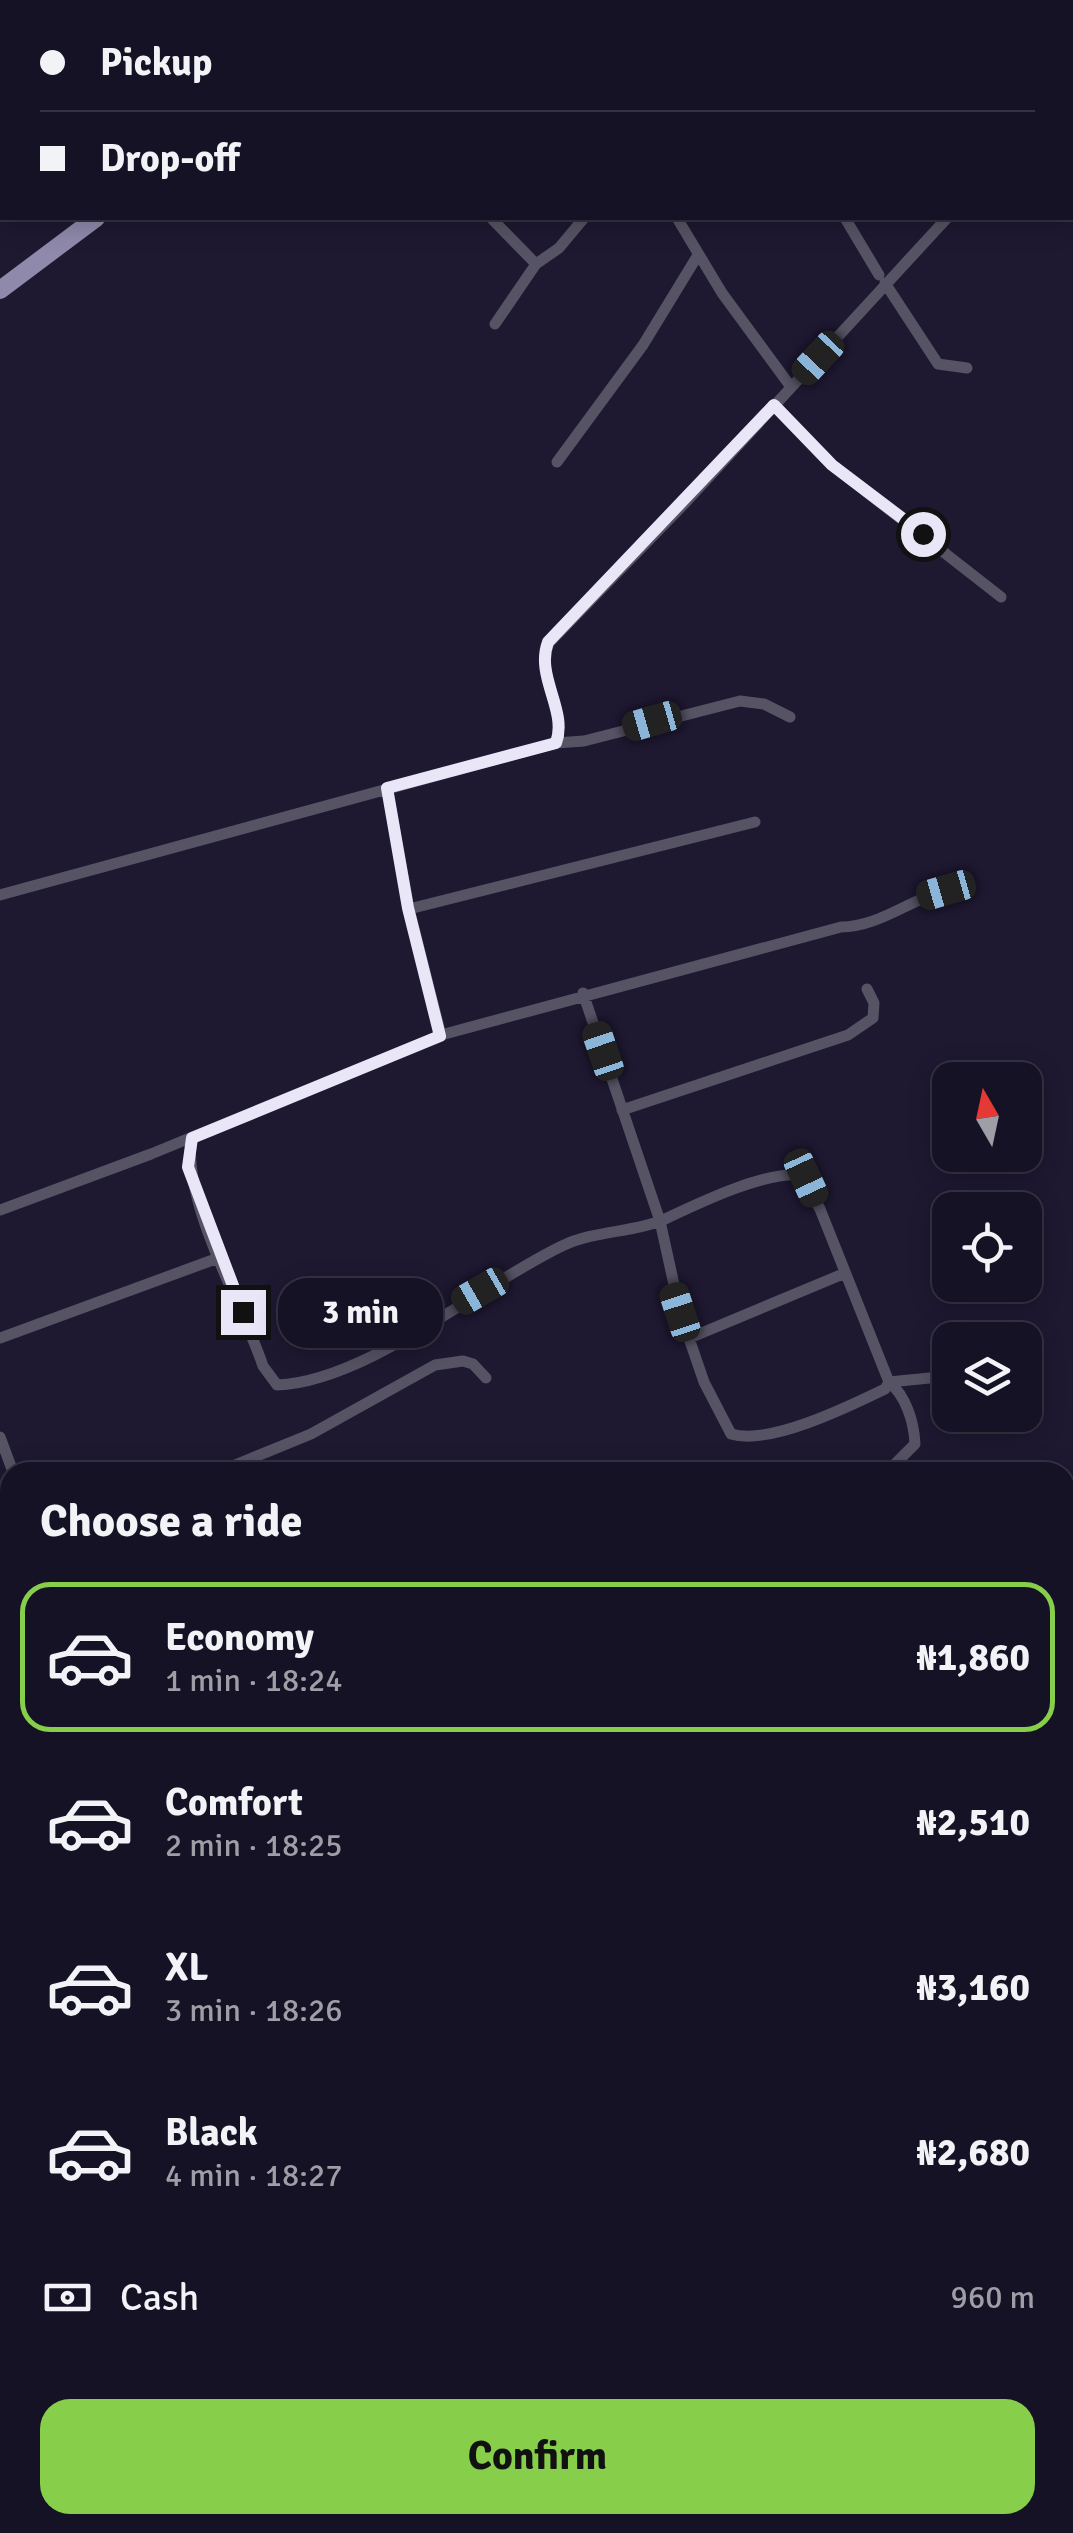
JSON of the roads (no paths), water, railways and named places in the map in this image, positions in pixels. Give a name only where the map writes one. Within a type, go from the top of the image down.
[{"type":"main road","points":[[0,290],[93,220]]},
{"type":"street","points":[[494,220],[536,264]]},
{"type":"street","points":[[495,324],[536,264],[559,248],[582,220]]},
{"type":"street","points":[[677,220],[791,387]]},
{"type":"street","points":[[847,220],[938,364],[967,368]]},
{"type":"street","points":[[556,743],[559,728],[544,669],[548,642],[791,387],[882,279],[945,220]]},
{"type":"street","points":[[557,462],[643,345],[698,255]]},
{"type":"street","points":[[774,405],[832,465],[1001,597]]},
{"type":"street","points":[[0,895],[556,743],[584,741],[740,701],[764,704],[790,717]]},
{"type":"street","points":[[387,788],[408,908],[440,1036]]},
{"type":"street","points":[[408,908],[755,822]]},
{"type":"street","points":[[0,1210],[192,1138],[440,1036],[842,926],[869,926],[911,899],[946,890]]},
{"type":"street","points":[[622,1110],[848,1035],[874,1018],[874,1003],[867,989]]},
{"type":"street","points":[[583,994],[660,1221],[670,1282],[704,1382],[731,1434],[743,1438],[819,1418],[885,1389],[889,1382]]},
{"type":"street","points":[[192,1138],[188,1167],[268,1377],[277,1385],[295,1385],[392,1346],[566,1244],[660,1221],[778,1177],[802,1175],[820,1209],[889,1382],[900,1391],[915,1444],[896,1462]]},
{"type":"street","points":[[0,1338],[221,1257]]},
{"type":"street","points":[[692,1338],[843,1274]]},
{"type":"street","points":[[242,1462],[311,1434],[435,1365],[464,1361],[486,1378]]},
{"type":"street","points":[[889,1382],[932,1378]]},
{"type":"street","points":[[0,1436],[9,1462]]}]
